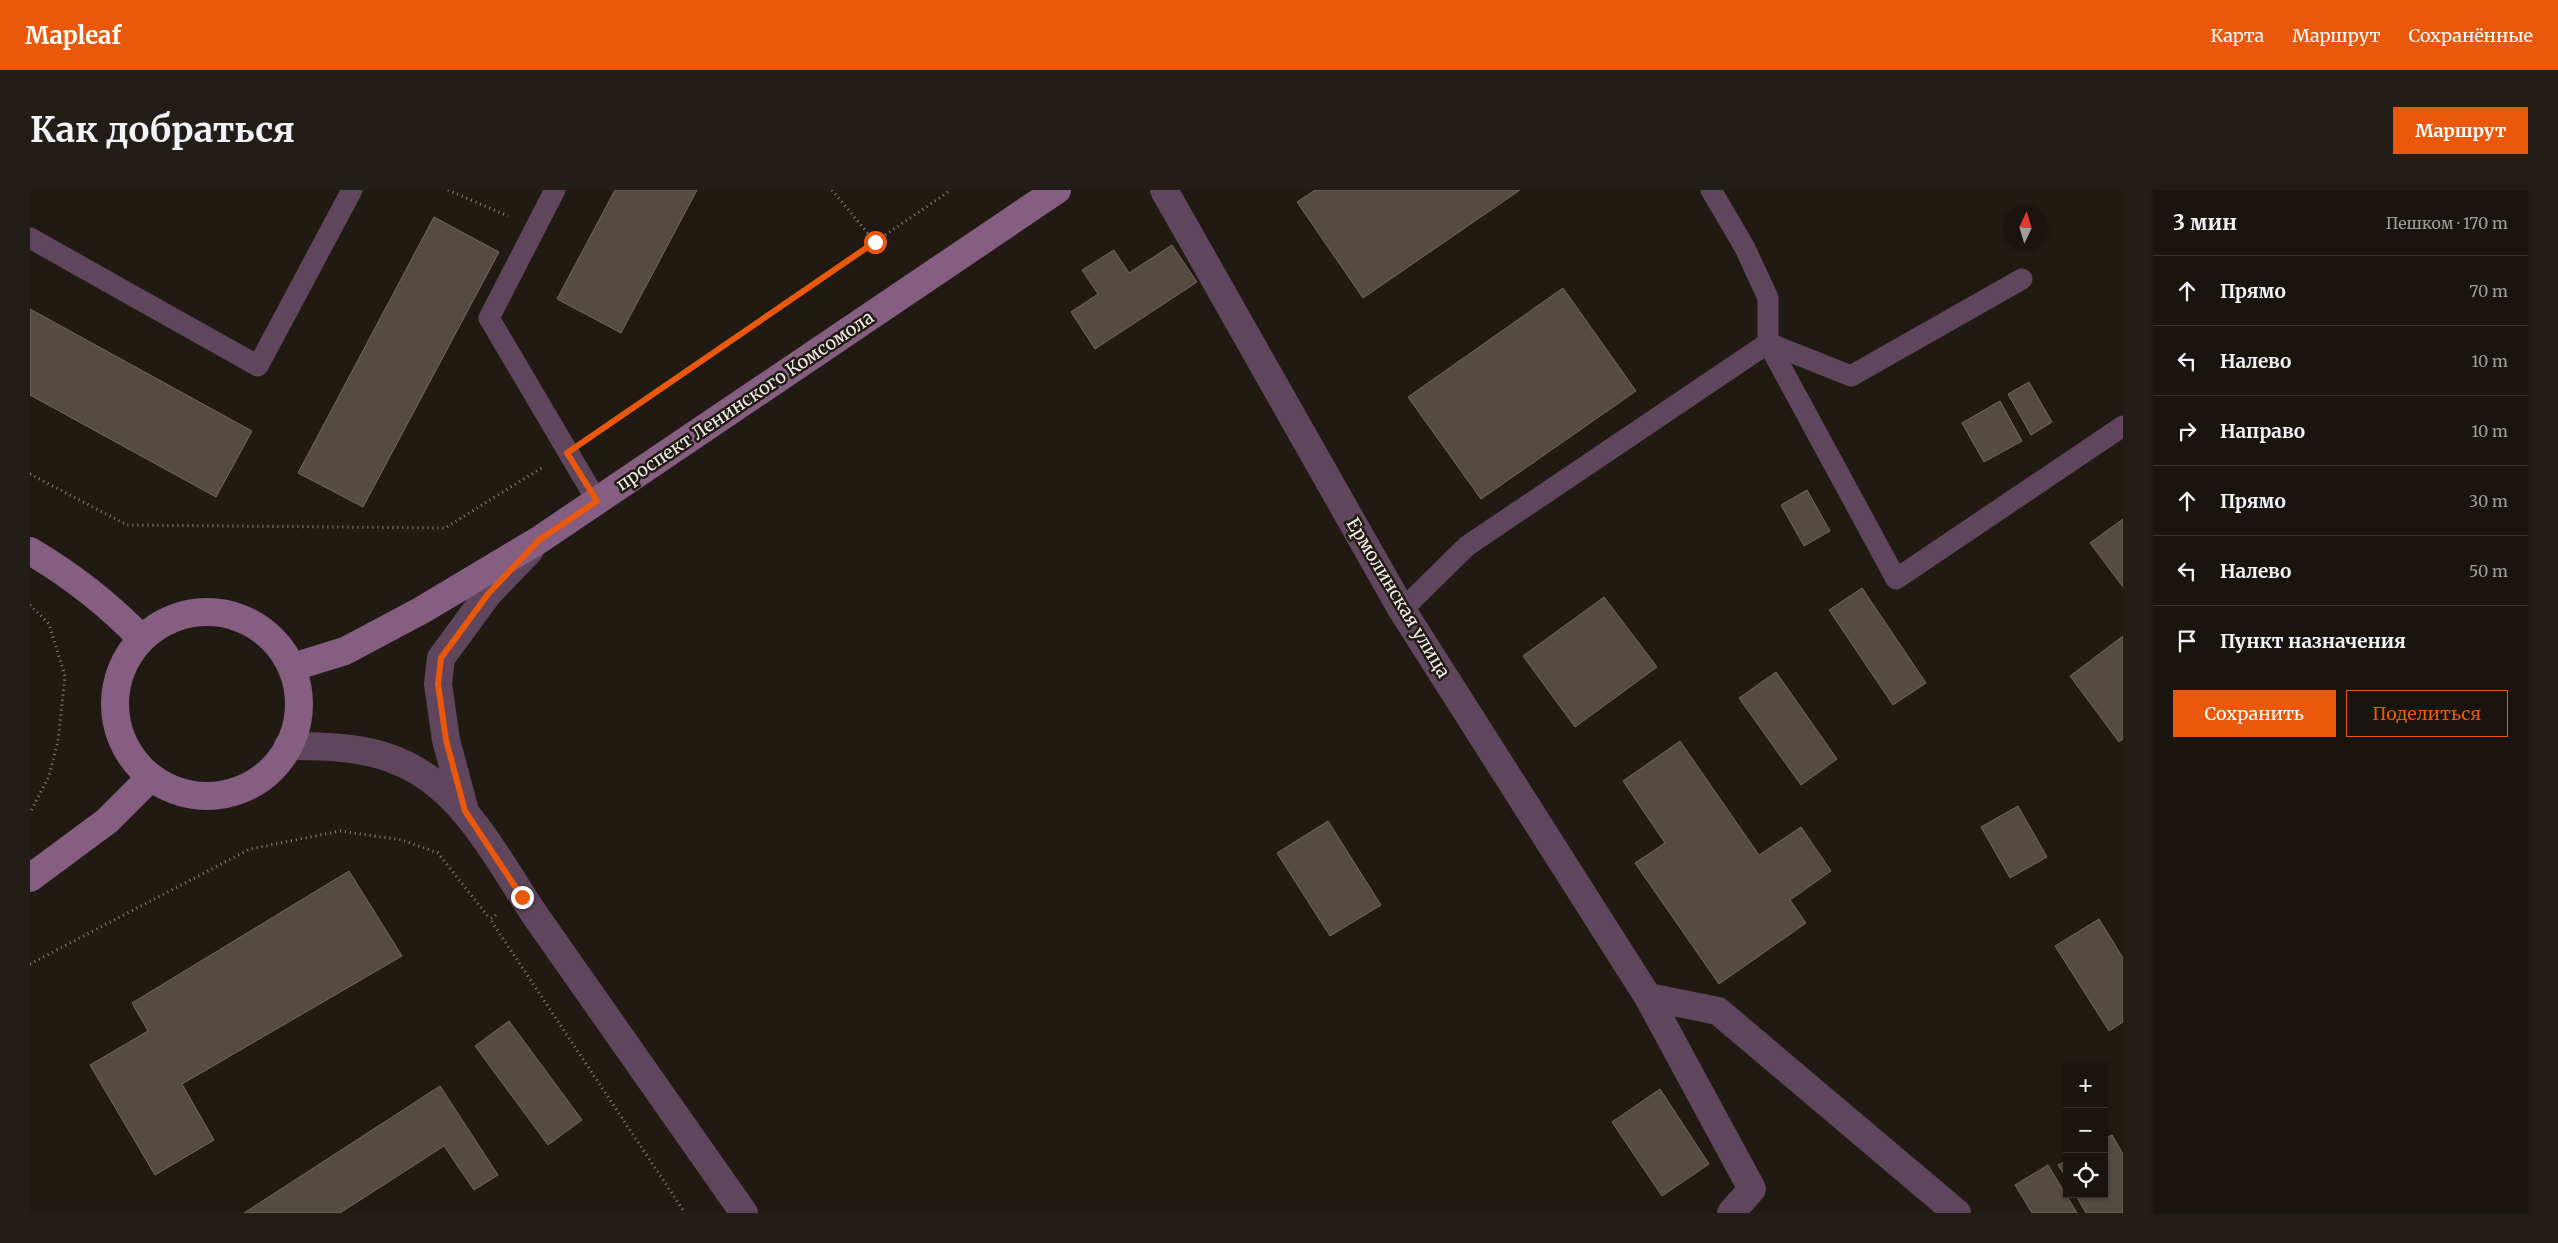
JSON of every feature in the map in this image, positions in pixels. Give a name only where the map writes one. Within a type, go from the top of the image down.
[{"type":"main road","name":"проспект Ленинского Комсомола","points":[[293,667],[345,651],[422,610],[539,540],[1057,190]]},
{"type":"main road","points":[[30,551],[64,571],[117,613],[141,638]]},
{"type":"main road","points":[[195,612],[225,612],[253,623],[277,642],[293,667],[300,691],[300,716],[284,760],[267,776],[240,792],[209,797],[178,792],[150,778],[132,759],[120,736],[114,710],[116,684],[126,659],[141,638],[166,621],[195,612]]},
{"type":"main road","points":[[30,878],[107,821],[150,778]]},
{"type":"street","name":"Ермолинская улица","points":[[1164,190],[1402,610],[1648,997],[1752,1189],[1731,1213]]},
{"type":"street","points":[[465,811],[446,740],[438,684],[441,658],[488,594],[539,540]]},
{"type":"street","points":[[288,746],[333,746],[381,754],[420,772],[465,811],[522,897],[744,1213]]},
{"type":"street","points":[[1648,997],[1718,1011],[1957,1213]]},
{"type":"lane","points":[[30,238],[258,366],[352,190]]},
{"type":"lane","points":[[555,190],[489,318],[597,501]]},
{"type":"lane","points":[[1711,190],[1745,248],[1768,298],[1768,343],[1896,579],[2123,426]]},
{"type":"lane","points":[[1768,343],[1851,376],[2022,279]]},
{"type":"lane","points":[[1402,610],[1467,546],[1768,343]]},
{"type":"path","points":[[448,190],[536,228]]},
{"type":"path","points":[[832,190],[875,242]]},
{"type":"path","points":[[30,474],[127,525],[445,528],[567,453],[951,190]]},
{"type":"path","points":[[30,605],[49,624],[65,676],[58,741],[49,776],[30,813]]},
{"type":"path","points":[[30,964],[250,849],[340,831],[402,840],[438,853],[490,919],[685,1213]]},
{"type":"path","points":[[490,919],[522,897]]},
{"type":"building","points":[[615,190],[697,190],[621,333],[557,299]]},
{"type":"building","points":[[1315,190],[1520,190],[1363,298],[1297,202]]},
{"type":"building","points":[[434,217],[499,252],[363,507],[298,473]]},
{"type":"building","points":[[1172,245],[1197,282],[1095,349],[1071,312],[1098,294],[1082,270],[1114,250],[1129,273]]},
{"type":"building","points":[[1563,288],[1636,391],[1481,499],[1408,397]]},
{"type":"building","points":[[30,309],[252,431],[216,497],[30,395]]},
{"type":"building","points":[[2029,382],[2052,422],[2031,435],[2008,394]]},
{"type":"building","points":[[2000,401],[2022,441],[1984,462],[1962,423]]},
{"type":"building","points":[[1807,490],[1830,531],[1804,546],[1781,505]]},
{"type":"building","points":[[2123,519],[2123,587],[2090,543]]},
{"type":"building","points":[[1862,588],[1926,683],[1893,705],[1829,610]]},
{"type":"building","points":[[1604,597],[1657,667],[1575,727],[1523,656]]},
{"type":"building","points":[[2123,636],[2123,739],[2119,742],[2070,676]]},
{"type":"building","points":[[1776,672],[1837,759],[1801,785],[1739,698]]},
{"type":"building","points":[[1680,741],[1759,855],[1801,827],[1831,871],[1790,900],[1806,923],[1719,984],[1635,863],[1665,843],[1623,781]]},
{"type":"building","points":[[2018,806],[2047,857],[2010,878],[1981,827]]},
{"type":"building","points":[[1328,821],[1381,905],[1330,936],[1277,853]]},
{"type":"building","points":[[349,871],[402,956],[182,1084],[214,1140],[155,1175],[90,1065],[148,1031],[132,1003]]},
{"type":"building","points":[[2099,919],[2123,958],[2123,1022],[2109,1031],[2055,946]]},
{"type":"building","points":[[509,1021],[582,1120],[548,1145],[475,1046]]},
{"type":"building","points":[[440,1086],[498,1175],[474,1190],[444,1146],[340,1213],[244,1213]]},
{"type":"building","points":[[1660,1089],[1709,1164],[1662,1196],[1612,1122]]},
{"type":"building","points":[[2112,1135],[2123,1154],[2123,1213],[2086,1213],[2077,1198],[2108,1198],[2108,1137]]},
{"type":"building","points":[[2063,1162],[2063,1173],[2058,1165]]},
{"type":"building","points":[[2048,1165],[2063,1190],[2063,1198],[2068,1198],[2077,1213],[2032,1213],[2015,1185]]},
{"type":"route","points":[[522,897],[465,811],[446,740],[438,684],[441,658],[456,635],[488,594],[539,540],[597,501],[567,453],[875,242]]}]
